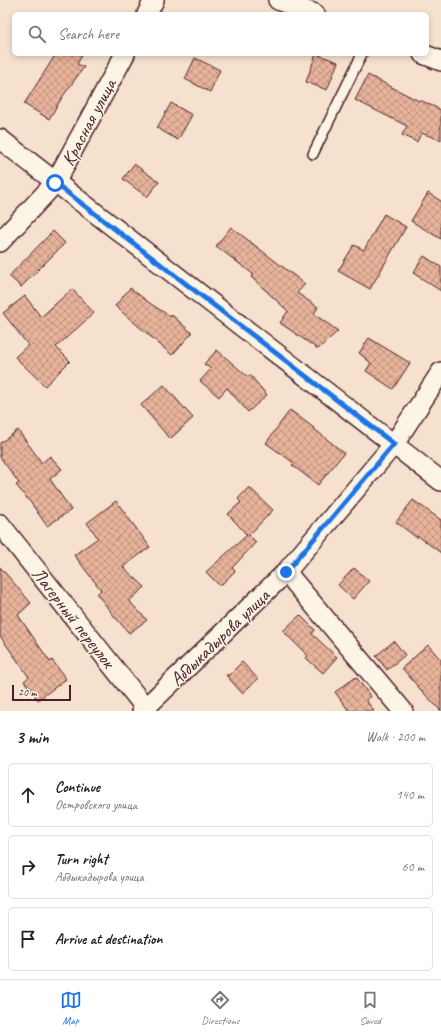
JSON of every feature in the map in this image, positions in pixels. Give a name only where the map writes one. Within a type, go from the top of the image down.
[{"type":"street","points":[[148,12],[154,0]]},
{"type":"street","points":[[278,0],[310,12]]},
{"type":"street","name":"Красная улица","points":[[0,242],[55,183],[124,56]]},
{"type":"street","points":[[428,56],[441,61]]},
{"type":"street","points":[[0,139],[441,481]]},
{"type":"street","name":"Абдыкадырова улица","points":[[145,710],[286,572],[394,444],[441,372]]},
{"type":"street","name":"Лагерный переулок","points":[[0,524],[145,710]]},
{"type":"street","points":[[286,572],[403,711]]},
{"type":"lane","points":[[313,154],[361,56]]},
{"type":"building","points":[[55,56],[82,56],[77,64],[84,67],[63,96],[49,119],[24,104]]},
{"type":"building","points":[[315,56],[322,56],[338,62],[327,90],[306,82]]},
{"type":"building","points":[[195,58],[220,70],[210,92],[185,79]]},
{"type":"building","points":[[368,75],[419,101],[420,100],[441,110],[441,140],[421,133],[417,142],[402,135],[407,126],[355,100]]},
{"type":"building","points":[[171,103],[192,115],[178,140],[157,128]]},
{"type":"building","points":[[134,164],[159,182],[147,197],[123,179]]},
{"type":"building","points":[[428,193],[441,201],[441,239],[411,221]]},
{"type":"building","points":[[384,214],[406,227],[370,289],[338,271],[354,245],[364,250]]},
{"type":"building","points":[[231,227],[305,284],[297,293],[318,307],[314,314],[338,331],[318,349],[280,323],[288,311],[251,277],[253,274],[216,246]]},
{"type":"building","points":[[53,231],[65,243],[21,287],[9,276]]},
{"type":"building","points":[[424,256],[441,267],[441,291],[413,273]]},
{"type":"building","points":[[130,288],[171,317],[172,315],[192,333],[172,355],[115,306]]},
{"type":"building","points":[[72,289],[94,313],[56,347],[70,361],[45,386],[15,357],[28,345],[3,313],[25,296],[41,317]]},
{"type":"building","points":[[369,338],[410,363],[393,389],[366,371],[371,363],[359,353]]},
{"type":"building","points":[[217,350],[248,377],[250,375],[267,395],[248,412],[227,388],[219,397],[200,381],[211,369],[204,364]]},
{"type":"building","points":[[164,385],[193,418],[170,439],[141,405]]},
{"type":"building","points":[[290,410],[344,453],[318,485],[292,465],[294,463],[266,443]]},
{"type":"building","points":[[18,430],[42,463],[50,456],[62,469],[50,479],[71,510],[47,526],[16,485],[19,483],[0,457],[0,443]]},
{"type":"building","points":[[249,487],[273,510],[249,535],[256,542],[232,568],[235,571],[220,586],[206,572],[247,535],[228,514],[241,502],[238,499]]},
{"type":"building","points":[[413,500],[441,520],[441,553],[418,536],[417,538],[396,522]]},
{"type":"building","points":[[116,501],[150,547],[123,567],[145,587],[129,601],[147,620],[129,633],[97,594],[101,590],[74,555],[98,538],[87,523]]},
{"type":"building","points":[[0,567],[31,603],[18,615],[50,662],[52,660],[66,679],[38,700],[24,681],[29,677],[0,636]]},
{"type":"building","points":[[354,568],[369,581],[353,599],[338,585]]},
{"type":"building","points":[[300,615],[315,630],[312,634],[337,657],[323,673],[306,658],[308,656],[283,631]]},
{"type":"building","points":[[394,641],[405,655],[387,670],[376,656]]},
{"type":"building","points":[[428,645],[441,660],[441,711],[402,668]]},
{"type":"building","points":[[242,662],[258,679],[242,693],[226,675],[229,675]]},
{"type":"building","points":[[356,677],[371,697],[366,700],[374,711],[349,711],[335,692]]},
{"type":"route","points":[[55,183],[394,444],[286,572]]}]
